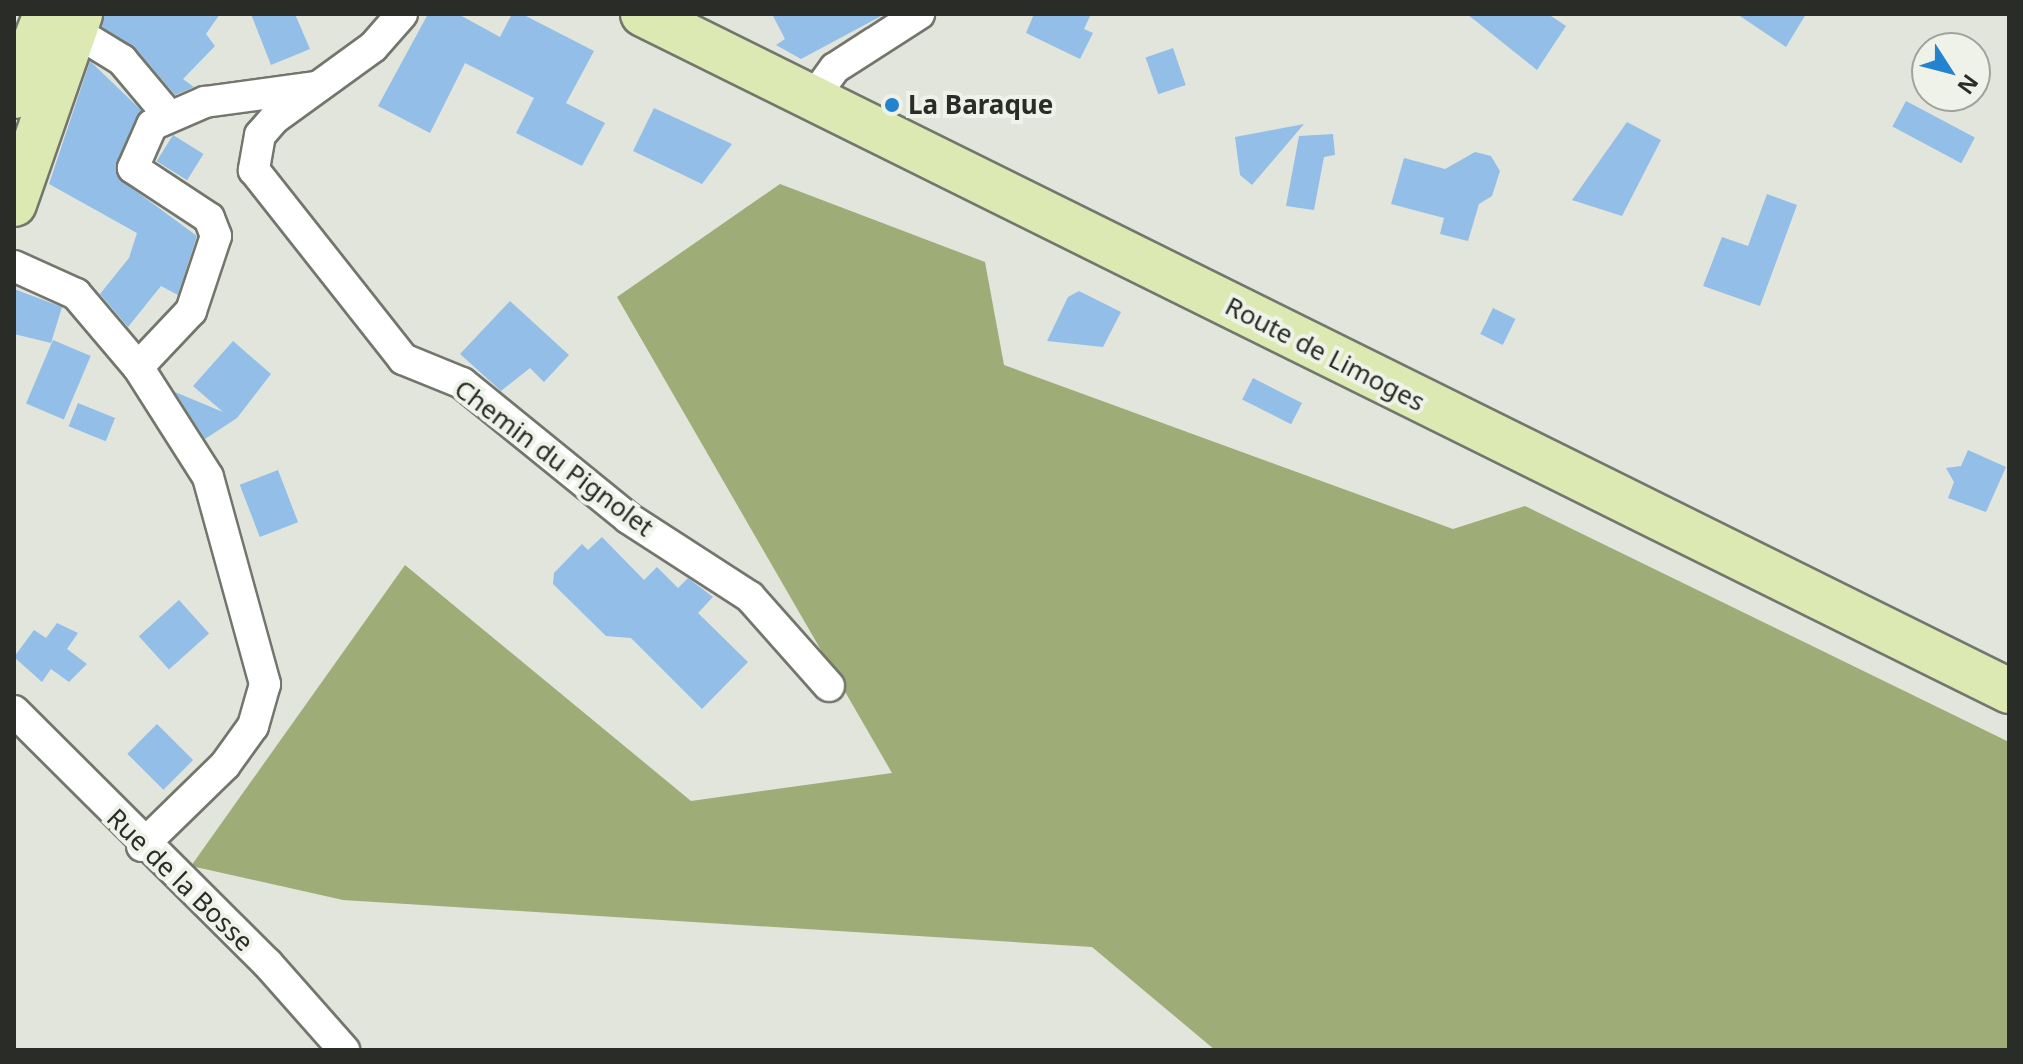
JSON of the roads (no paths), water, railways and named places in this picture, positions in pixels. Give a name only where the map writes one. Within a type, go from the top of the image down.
[{"type":"main road","name":"Route de Limoges","points":[[643,14],[2009,691]]},
{"type":"main road","points":[[14,96],[61,18]]},
{"type":"main road","points":[[14,147],[61,18]]},
{"type":"main road","points":[[14,204],[61,18]]},
{"type":"street","name":"Chemin du Pignolet","points":[[402,14],[373,47],[316,87],[260,135],[254,170],[403,359],[462,383],[628,518],[750,597],[829,686]]},
{"type":"street","points":[[813,98],[835,68],[919,14]]},
{"type":"street","points":[[61,18],[122,60],[169,116]]},
{"type":"street","points":[[138,367],[191,311],[215,249],[209,218],[133,168],[152,125],[169,116],[275,87],[316,87]]},
{"type":"street","points":[[14,266],[76,294],[138,367],[208,477],[265,684],[253,726],[225,765],[142,846]]},
{"type":"street","name":"Rue de la Bosse","points":[[14,711],[142,846],[268,964],[344,1050]]},
{"type":"place","name":"La Baraque","points":[[892,105]]}]
